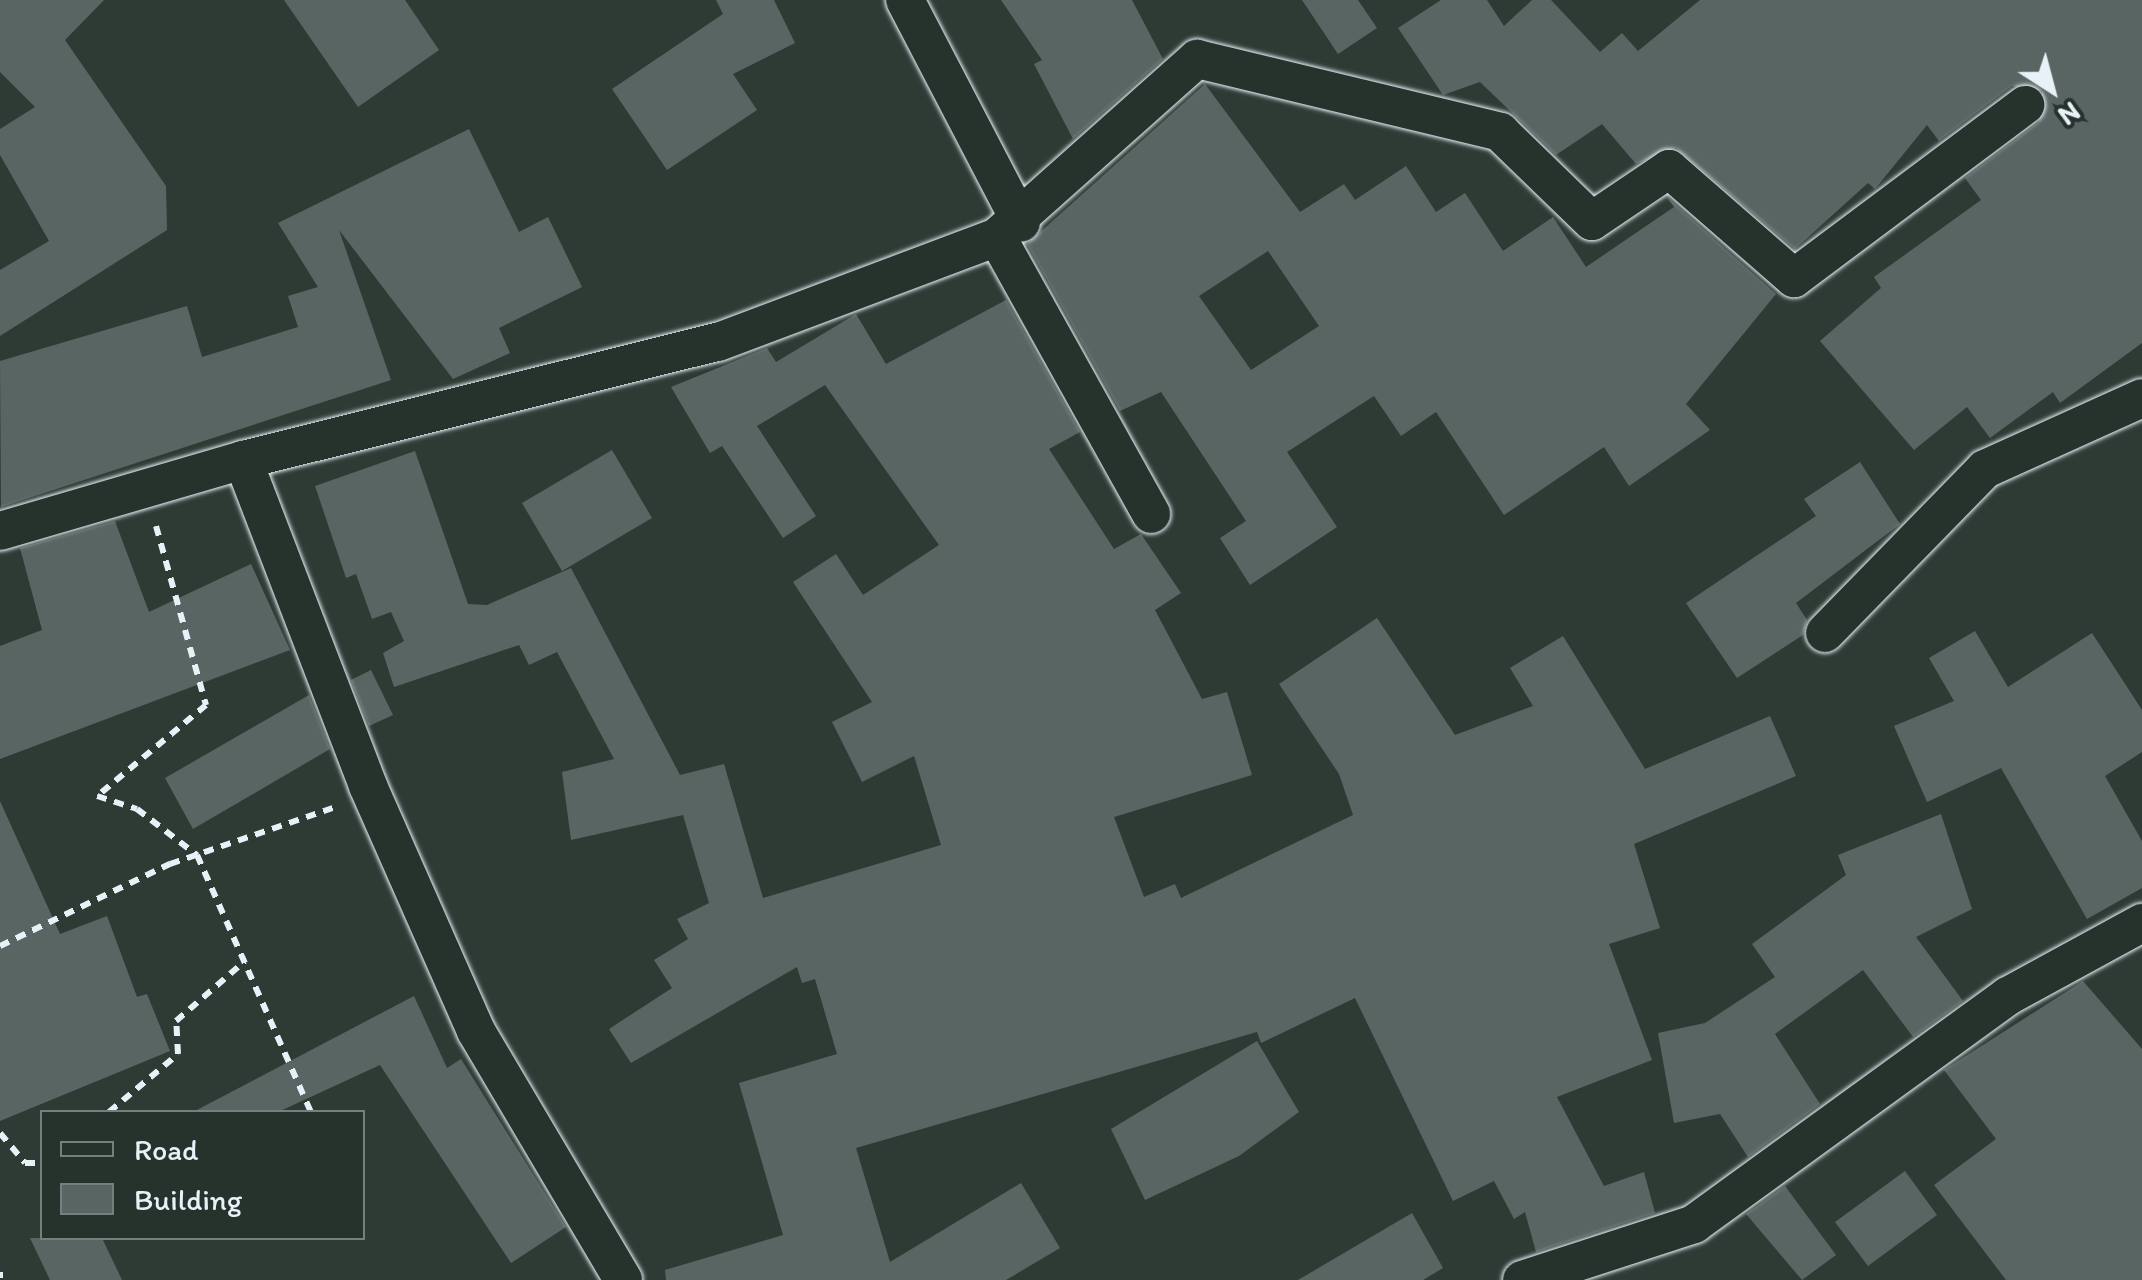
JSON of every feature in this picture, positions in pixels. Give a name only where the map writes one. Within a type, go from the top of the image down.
[{"type":"street","points":[[905,0],[1009,230],[1151,514]]},
{"type":"street","points":[[0,531],[242,460],[718,342],[1009,230],[1197,59],[1500,132],[1592,221],[1669,169],[1794,278],[2024,104]]},
{"type":"street","points":[[1825,633],[1985,469],[2142,398]]},
{"type":"street","points":[[242,460],[368,786],[476,1031],[623,1280]]},
{"type":"street","points":[[1522,1280],[1694,1224],[2008,996],[2142,923]]},
{"type":"path","points":[[149,487],[166,578],[206,704],[97,796],[138,809],[197,856],[311,1110]]},
{"type":"path","points":[[0,946],[197,856],[311,821],[368,786]]},
{"type":"path","points":[[111,1110],[178,1054],[176,1021],[244,961]]},
{"type":"path","points":[[0,1134],[25,1163],[40,1163]]},
{"type":"building","points":[[0,0],[104,0],[65,40],[166,186],[167,230],[0,336],[0,270],[49,241],[0,155],[0,129],[35,107],[0,72]]},
{"type":"building","points":[[284,0],[405,0],[439,50],[358,107]]},
{"type":"building","points":[[716,0],[774,0],[795,43],[733,74],[757,110],[667,170],[612,89],[723,14]]},
{"type":"building","points":[[1001,0],[1132,0],[1163,59],[1073,139],[1034,64],[1042,60]]},
{"type":"building","points":[[1302,0],[1358,0],[1377,28],[1338,54]]},
{"type":"building","points":[[1441,0],[1487,0],[1504,26],[1532,0],[1551,0],[1600,52],[1622,33],[1638,51],[1700,0],[2142,0],[2142,343],[2060,403],[2053,392],[1990,438],[1967,407],[1914,450],[1820,341],[1881,288],[1874,277],[1981,200],[1965,178],[2039,122],[2042,91],[2012,86],[1939,141],[1927,125],[1875,189],[1868,183],[1795,249],[1676,148],[1636,164],[1602,124],[1556,155],[1480,82],[1443,95],[1398,28]]},
{"type":"building","points":[[1205,84],[1300,212],[1344,184],[1355,200],[1406,166],[1436,212],[1465,193],[1503,251],[1553,217],[1586,267],[1674,207],[1667,197],[1776,294],[1686,404],[1710,430],[1629,486],[1604,447],[1504,515],[1436,412],[1401,436],[1374,396],[1287,452],[1337,527],[1250,585],[1220,538],[1246,521],[1161,392],[1120,411],[1027,244]],"holes":[[[1268,251],[1319,326],[1251,370],[1199,296]]]},
{"type":"building","points":[[469,129],[519,232],[548,217],[582,287],[499,328],[510,353],[453,379],[339,230],[391,380],[1,507],[0,361],[187,306],[202,357],[298,327],[288,296],[318,287],[278,223]]},
{"type":"building","points":[[1006,300],[1080,432],[1049,449],[1114,549],[1141,534],[1181,593],[1155,610],[1202,699],[1227,692],[1252,775],[1114,817],[1144,897],[1175,884],[1181,898],[1353,815],[1339,774],[1279,684],[1377,618],[1455,735],[1533,706],[1510,668],[1563,636],[1645,769],[1770,716],[1796,776],[1634,844],[1660,928],[1609,944],[1652,1060],[1557,1097],[1604,1186],[1644,1172],[1655,1213],[1536,1252],[1525,1212],[1514,1219],[1494,1181],[1453,1201],[1355,998],[1261,1043],[1257,1032],[856,1148],[890,1262],[1021,1183],[1060,1248],[1006,1280],[666,1280],[665,1270],[783,1235],[739,1083],[837,1054],[815,979],[802,983],[797,967],[631,1063],[609,1029],[672,988],[654,960],[688,939],[677,919],[709,903],[683,815],[571,840],[562,772],[614,759],[557,652],[529,665],[519,645],[394,687],[383,653],[404,641],[391,612],[372,619],[356,574],[346,578],[315,486],[415,451],[468,604],[487,605],[571,568],[680,775],[724,764],[763,898],[941,845],[914,756],[862,782],[832,722],[872,702],[793,582],[836,554],[863,595],[939,545],[825,385],[757,426],[816,516],[783,538],[722,446],[710,453],[671,387],[767,348],[776,362],[856,314],[886,364]]},
{"type":"building","points":[[612,450],[652,518],[562,571],[522,503]]},
{"type":"building","points":[[1860,462],[1900,524],[1796,603],[1807,620],[1803,635],[1737,678],[1686,603],[1816,516],[1804,499]]},
{"type":"building","points":[[115,521],[149,612],[251,564],[290,650],[0,759],[0,646],[42,630],[20,548]]},
{"type":"building","points":[[1975,631],[2008,687],[2092,633],[2142,710],[2142,752],[2105,776],[2142,841],[2142,888],[2087,919],[2001,768],[1927,802],[1894,726],[1954,701],[1929,658]]},
{"type":"building","points":[[371,670],[393,715],[369,726],[351,680]]},
{"type":"building","points":[[309,695],[330,749],[193,829],[165,778]]},
{"type":"building","points":[[0,801],[60,934],[107,916],[137,997],[147,994],[170,1051],[0,1121]]},
{"type":"building","points":[[1941,814],[1972,909],[1916,937],[1963,1001],[1913,1037],[1863,970],[1775,1034],[1820,1104],[1748,1157],[1720,1114],[1674,1123],[1658,1033],[1705,1023],[1775,977],[1752,944],[1846,875],[1838,855]]},
{"type":"building","points":[[2083,981],[2142,1049],[2142,1280],[2006,1280],[1934,1185],[1996,1139],[1944,1070]]},
{"type":"building","points":[[414,996],[447,1068],[461,1059],[566,1227],[511,1263],[380,1065],[282,1110],[197,1110]]},
{"type":"building","points":[[1257,1041],[1299,1112],[1239,1156],[1145,1200],[1111,1129]]},
{"type":"building","points":[[1905,1171],[1937,1215],[1868,1266],[1835,1222]]},
{"type":"building","points":[[1785,1186],[1836,1255],[1802,1280],[1746,1214]]},
{"type":"building","points":[[1412,1213],[1443,1268],[1423,1280],[1298,1280]]},
{"type":"building","points":[[30,1238],[103,1240],[122,1280],[50,1280]]}]
